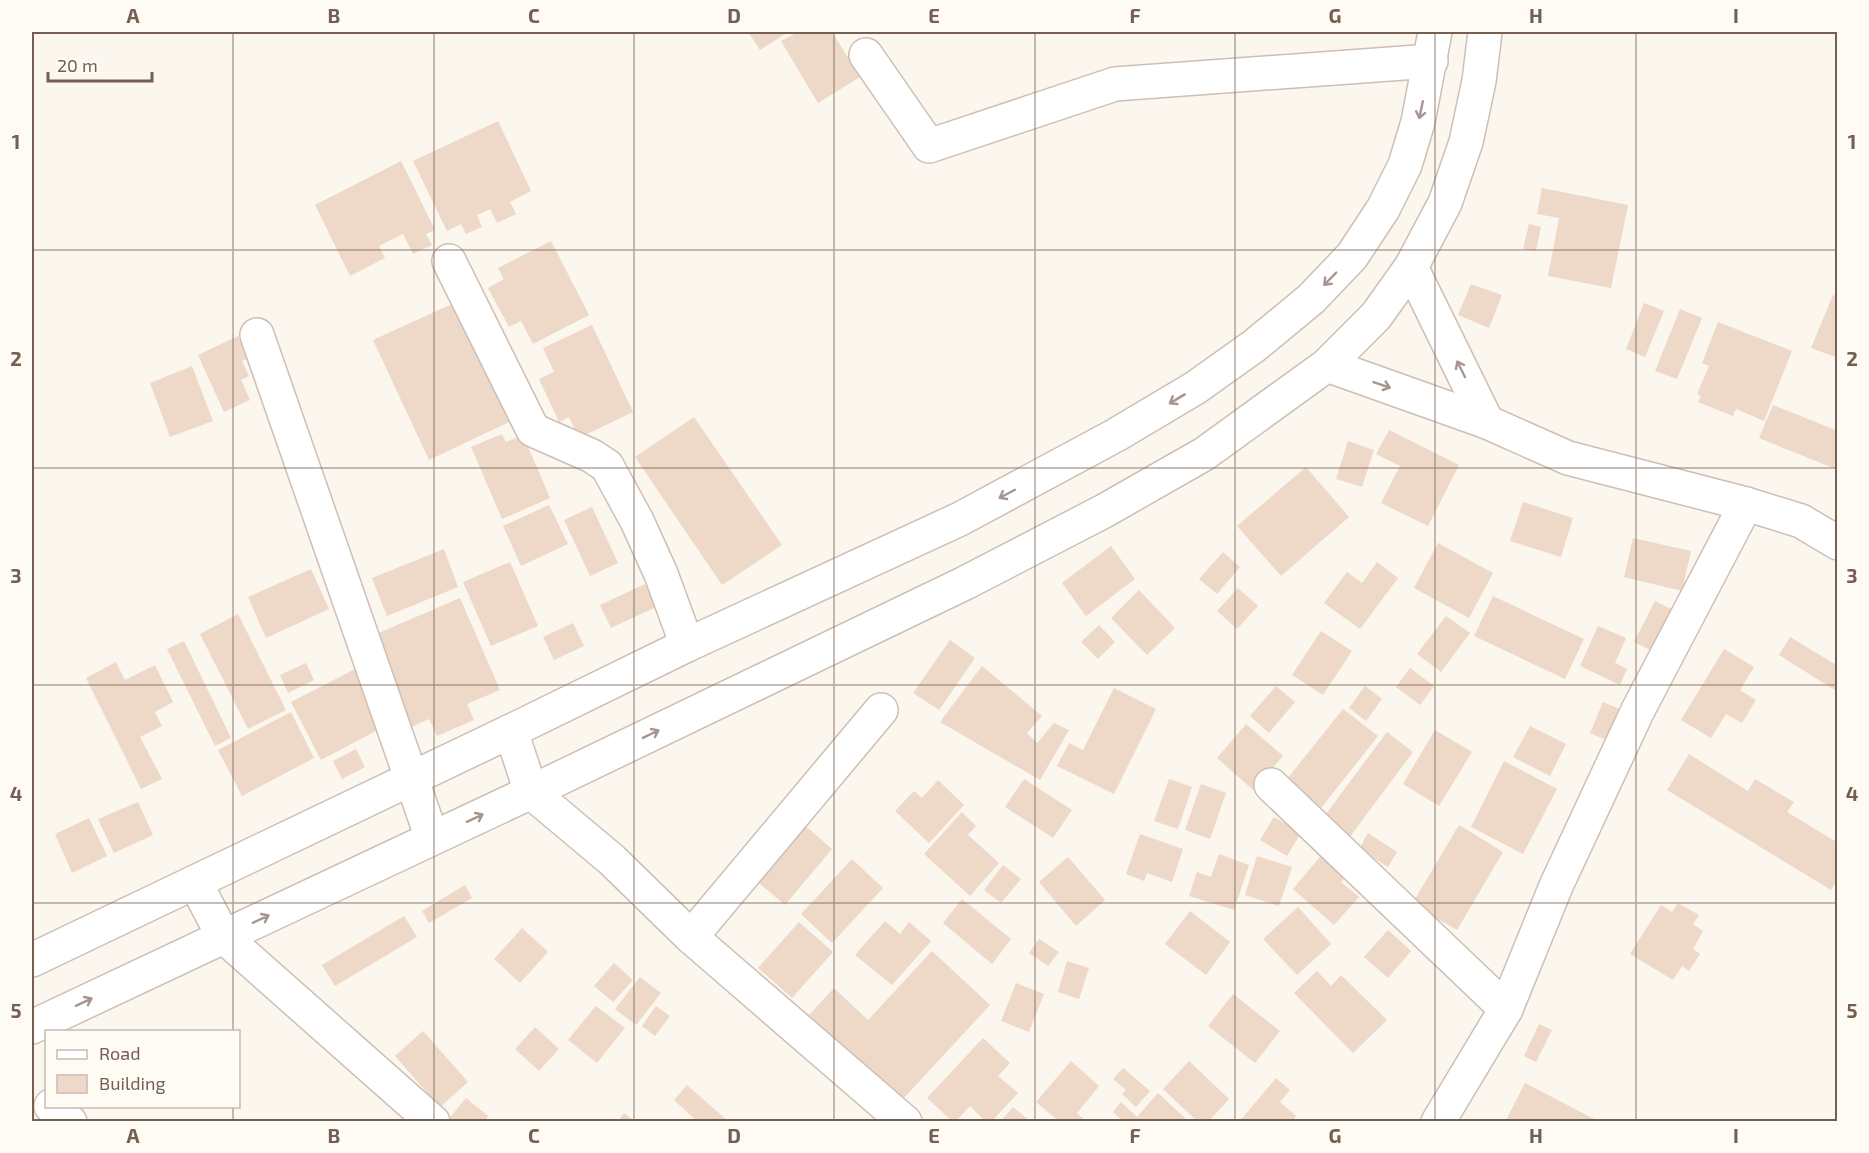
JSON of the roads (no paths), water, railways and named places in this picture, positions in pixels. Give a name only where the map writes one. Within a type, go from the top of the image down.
[{"type":"street","points":[[32,1027],[531,792],[965,583],[1104,511],[1204,454],[1327,365],[1376,316],[1412,267],[1445,203],[1466,142],[1479,81],[1485,32]]},
{"type":"street","points":[[32,960],[687,645],[960,519],[1116,435],[1195,388],[1254,346],[1311,299],[1352,256],[1383,209],[1406,165],[1418,122],[1433,46],[1115,84],[929,146],[866,55]]},
{"type":"street","points":[[448,261],[533,430],[592,456],[607,466],[637,521],[661,574],[687,645]]},
{"type":"street","points":[[1412,267],[1487,422]]},
{"type":"street","points":[[257,334],[432,838]]},
{"type":"street","points":[[1327,365],[1487,422],[1568,458],[1746,504],[1801,521],[1838,543]]},
{"type":"street","points":[[1438,1122],[1506,1009],[1556,886],[1638,710],[1746,504]]},
{"type":"street","points":[[691,937],[881,710]]},
{"type":"street","points":[[511,731],[531,792],[612,860],[691,937],[905,1122]]},
{"type":"street","points":[[1271,785],[1506,1009]]},
{"type":"street","points":[[195,882],[223,936],[433,1122]]},
{"type":"street","points":[[32,1091],[45,1102]]},
{"type":"street","points":[[52,1108],[70,1122]]}]
